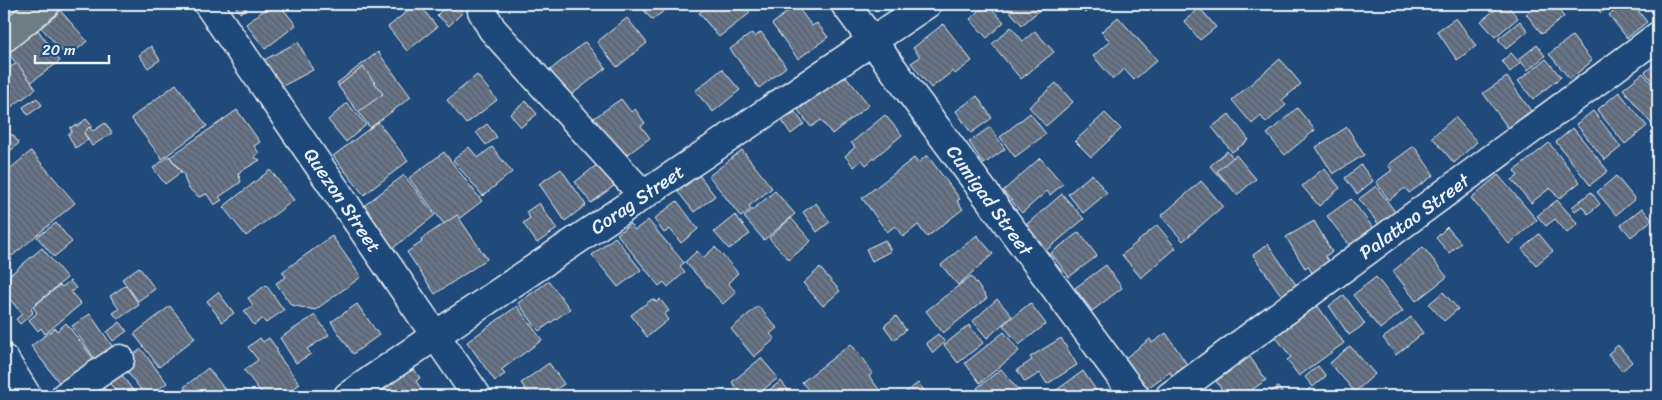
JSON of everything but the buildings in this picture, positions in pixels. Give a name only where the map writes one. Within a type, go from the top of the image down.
[{"type":"main road","points":[[4,38],[46,4]]},
{"type":"street","name":"Quezon Street","points":[[208,4],[477,396]]},
{"type":"street","points":[[481,4],[482,11],[492,29],[644,195]]},
{"type":"street","name":"Cumigad Street","points":[[845,4],[1135,396]]},
{"type":"street","name":"Corag Street","points":[[348,396],[927,4]]},
{"type":"street","name":"Palattao Street","points":[[1170,396],[1658,36]]},
{"type":"street","points":[[4,358],[27,396]]},
{"type":"street","points":[[65,396],[120,359]]}]
